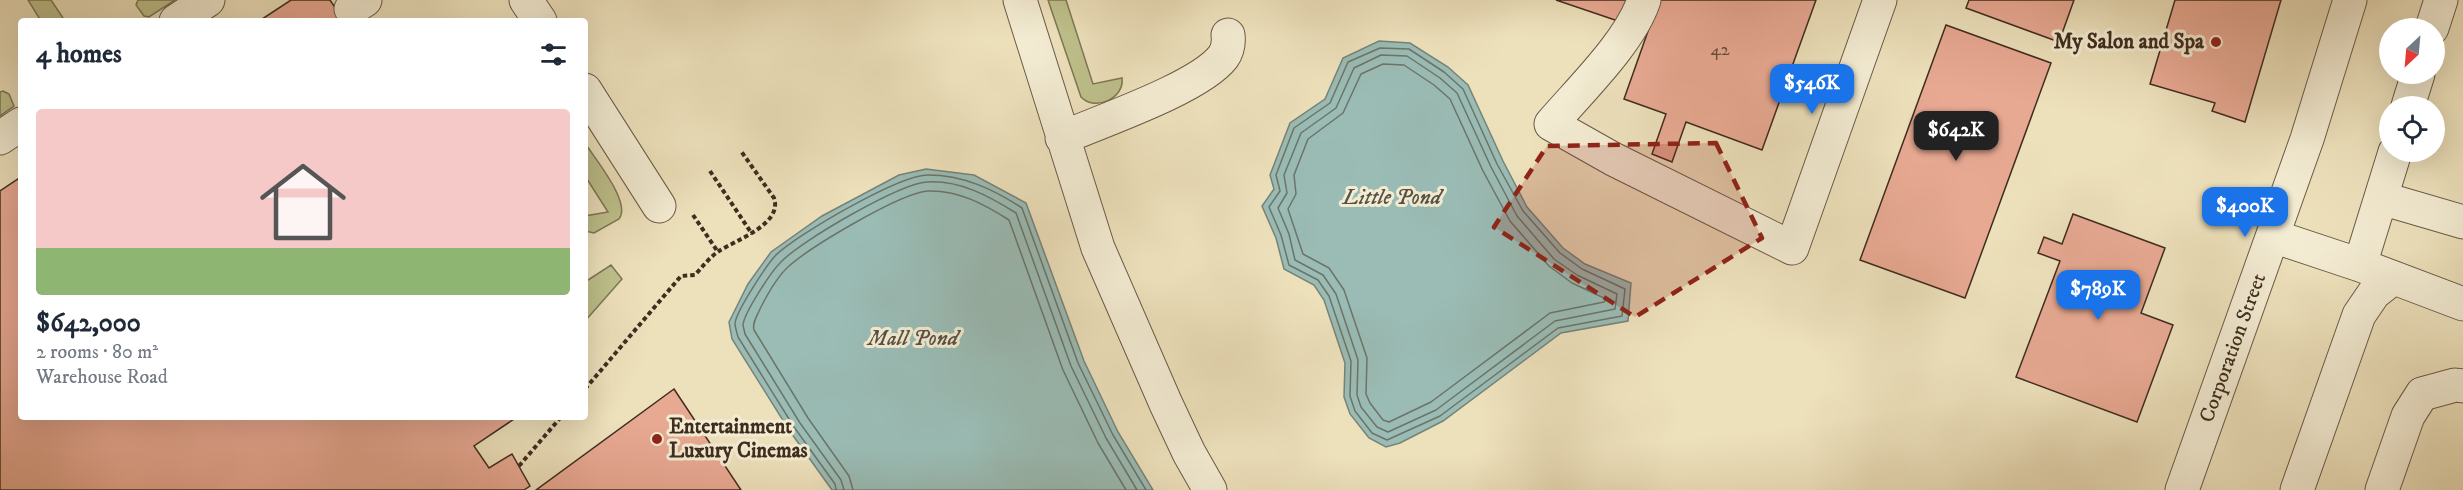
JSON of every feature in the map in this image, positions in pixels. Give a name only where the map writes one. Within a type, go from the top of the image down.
[{"type":"street","points":[[180,18],[207,0]]},
{"type":"street","points":[[526,0],[538,18]]},
{"type":"street","points":[[1020,0],[1098,248],[1166,404],[1189,453],[1210,490]]},
{"type":"street","points":[[1644,0],[1639,16],[1604,63],[1551,124],[1614,159],[1792,248],[1880,0]]},
{"type":"street","name":"Corporation Street","points":[[2182,490],[2307,139],[2350,0]]},
{"type":"street","points":[[2435,18],[2440,0]]},
{"type":"street","points":[[1062,138],[1187,84],[1208,71],[1224,56],[1229,45],[1228,35]]},
{"type":"street","points":[[588,95],[658,206]]},
{"type":"street","points":[[0,138],[18,126]]},
{"type":"street","points":[[2360,265],[2392,162]]},
{"type":"street","points":[[2381,198],[2463,222]]},
{"type":"street","points":[[2273,236],[2360,265],[2463,304]]},
{"type":"street","points":[[2297,490],[2359,315],[2374,293],[2393,278]]},
{"type":"street","points":[[2382,490],[2408,416],[2422,394],[2455,385],[2463,386]]},
{"type":"path","points":[[588,385],[681,276],[695,274],[718,252],[752,234],[773,213],[776,204],[774,198],[741,150]]},
{"type":"path","points":[[710,171],[752,234]]},
{"type":"path","points":[[691,212],[718,252]]},
{"type":"path","points":[[519,466],[558,420]]},
{"type":"highlighted area","points":[[1716,143],[1762,238],[1635,317],[1494,227],[1547,146]]},
{"type":"green space","points":[[28,0],[51,0],[63,18],[39,18]]},
{"type":"green space","points":[[138,0],[175,0],[149,17],[144,16],[136,5]]},
{"type":"green space","points":[[1048,0],[1066,0],[1093,84],[1122,78],[1119,92],[1108,101],[1094,103],[1081,97]]},
{"type":"green space","points":[[0,92],[9,94],[14,106],[0,116]]},
{"type":"green space","points":[[588,147],[617,192],[622,212],[619,219],[594,233],[588,232],[588,215],[608,212],[588,181]]},
{"type":"green space","points":[[611,265],[622,279],[588,318],[588,280]]},
{"type":"water","name":"Little Pond","points":[[1379,41],[1410,43],[1448,67],[1468,85],[1527,207],[1563,248],[1585,264],[1631,283],[1628,321],[1561,333],[1443,421],[1400,443],[1386,447],[1369,438],[1350,414],[1344,397],[1345,363],[1324,300],[1314,285],[1284,269],[1276,238],[1262,206],[1274,189],[1270,175],[1290,123],[1325,99],[1343,58]]},
{"type":"water","name":"Mall Pond","points":[[926,169],[974,175],[1026,203],[1084,361],[1118,432],[1153,490],[832,490],[789,430],[732,339],[729,322],[748,284],[771,252],[822,216],[899,175]]},
{"type":"building","points":[[291,0],[330,0],[342,18],[264,18]]},
{"type":"building","points":[[1556,0],[1629,0],[1621,22]]},
{"type":"building","points":[[1659,0],[1816,0],[1762,150],[1686,122],[1672,162],[1652,154],[1666,114],[1624,99]]},
{"type":"building","points":[[1969,0],[2074,0],[2059,42],[1966,8]]},
{"type":"building","name":"My Salon and Spa","points":[[2175,0],[2281,0],[2245,122],[2212,111],[2215,103],[2150,84]]},
{"type":"building","points":[[1946,25],[2051,63],[1965,298],[1860,260]]},
{"type":"building","points":[[18,179],[18,420],[513,420],[474,446],[489,468],[512,454],[530,486],[524,490],[0,490],[0,191]]},
{"type":"building","points":[[2073,214],[2165,248],[2141,313],[2173,325],[2137,422],[2016,377],[2060,261],[2038,253],[2044,237],[2062,244]]},
{"type":"building","name":"Entertainment Luxury Cinemas","points":[[674,389],[741,490],[536,490]]},
{"type":"place","name":"My Salon and Spa","points":[[2216,42]]},
{"type":"place","name":"Entertainment Luxury Cinemas","points":[[657,439]]}]
